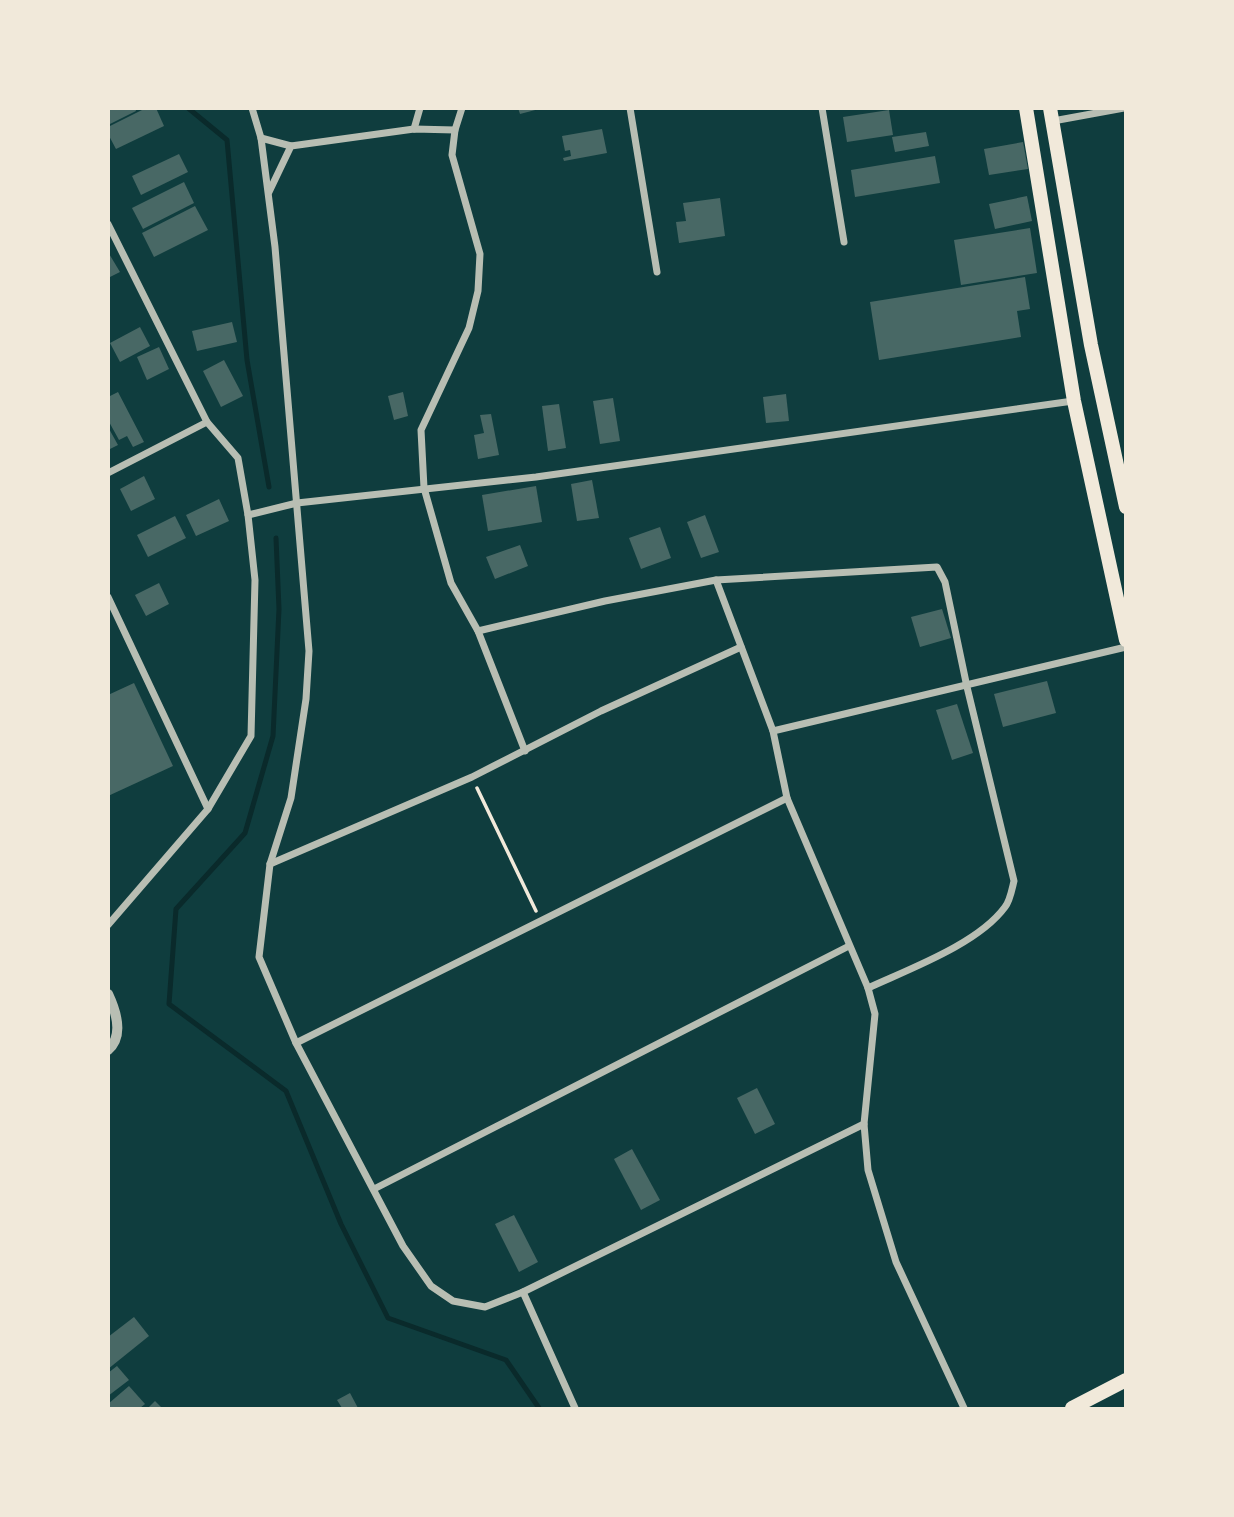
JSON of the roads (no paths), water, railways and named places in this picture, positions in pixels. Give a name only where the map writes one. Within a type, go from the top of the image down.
[{"type":"main road","points":[[1026,108],[1074,401],[1125,639]]},
{"type":"main road","points":[[1051,115],[1091,345],[1125,507]]},
{"type":"main road","points":[[1072,1409],[1125,1380]]},
{"type":"street","points":[[252,108],[261,138],[275,247],[309,651],[306,699],[290,798],[270,864],[259,957],[296,1043],[403,1246],[431,1286],[453,1301],[485,1307],[523,1292],[864,1124]]},
{"type":"street","points":[[414,129],[420,108]]},
{"type":"street","points":[[462,108],[455,130],[452,155],[480,254],[478,291],[469,328],[421,430],[424,488],[452,583],[478,631],[525,751]]},
{"type":"street","points":[[630,108],[656,272]]},
{"type":"street","points":[[822,108],[844,242]]},
{"type":"street","points":[[1051,115],[1124,108]]},
{"type":"street","points":[[261,138],[291,146],[414,129],[455,130]]},
{"type":"street","points":[[268,194],[291,146]]},
{"type":"street","points":[[108,224],[208,422],[238,458],[256,580],[251,736],[208,809],[108,925]]},
{"type":"street","points":[[248,514],[296,503],[536,477],[1074,401]]},
{"type":"street","points":[[108,473],[208,422]]},
{"type":"street","points":[[478,631],[605,601],[716,580],[937,567],[945,582],[967,687],[1014,881],[1007,905],[994,920],[955,948],[868,988]]},
{"type":"street","points":[[716,580],[773,732],[787,798],[868,988],[875,1014],[864,1124],[868,1170],[896,1262],[964,1409]]},
{"type":"street","points":[[108,597],[208,809]]},
{"type":"street","points":[[270,864],[472,777],[601,711],[741,647]]},
{"type":"street","points":[[773,732],[1125,647]]},
{"type":"street","points":[[296,1043],[787,798]]},
{"type":"street","points":[[374,1189],[849,946]]},
{"type":"street","points":[[108,995],[118,1029],[111,1047]]},
{"type":"street","points":[[523,1292],[575,1409]]},
{"type":"waterway","points":[[188,108],[227,140],[247,360],[269,487]]},
{"type":"waterway","points":[[276,538],[279,609],[273,736],[245,833],[176,909],[169,1004],[286,1091],[341,1224],[388,1318],[506,1360],[539,1408]]}]
